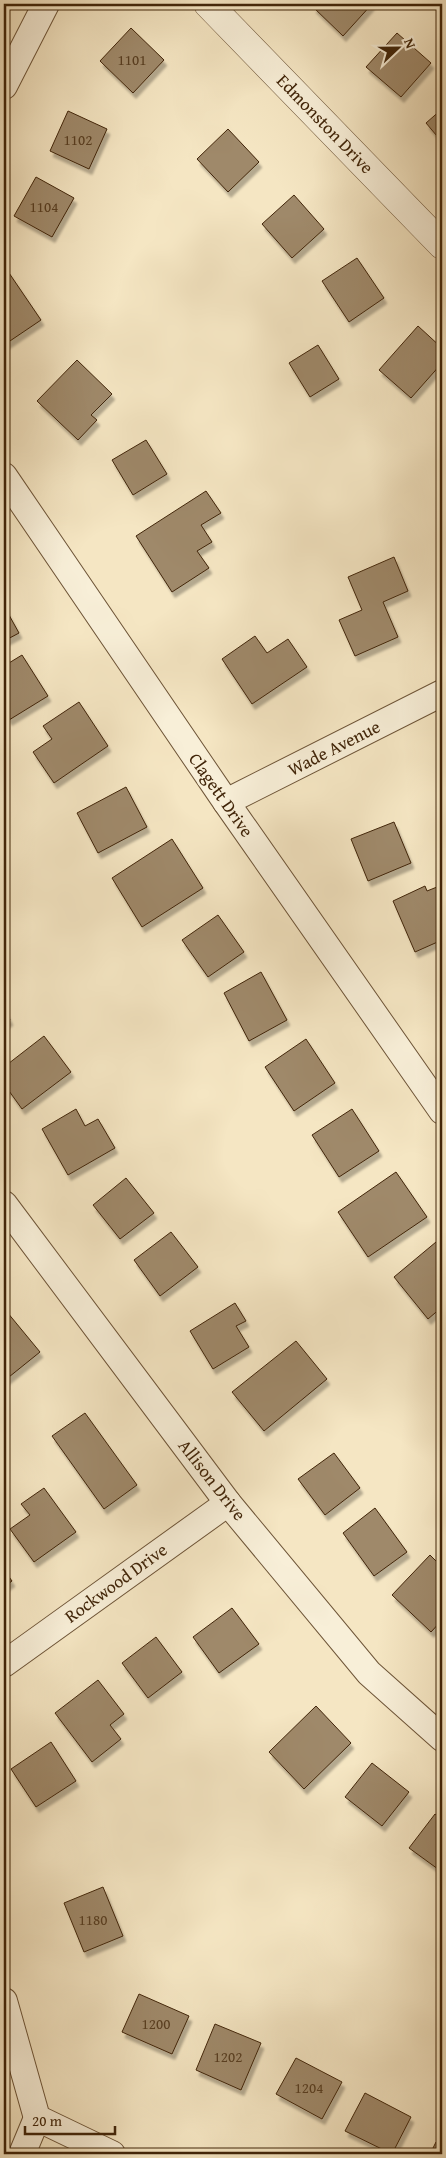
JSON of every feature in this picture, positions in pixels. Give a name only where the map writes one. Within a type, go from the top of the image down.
[{"type":"street","points":[[4,86],[46,4]]},
{"type":"street","name":"Edmonston Drive","points":[[208,4],[442,245]]},
{"type":"street","name":"Clagett Drive","points":[[4,476],[226,802],[442,1111]]},
{"type":"street","name":"Wade Avenue","points":[[226,802],[442,693]]},
{"type":"street","name":"Allison Drive","points":[[4,1204],[228,1503],[369,1673],[442,1738]]},
{"type":"street","name":"Rockwood Drive","points":[[4,1664],[228,1503]]},
{"type":"street","points":[[4,2000],[37,2118],[22,2154]]},
{"type":"street","points":[[37,2118],[112,2154]]},
{"type":"building","points":[[316,4],[372,4],[343,36],[313,7]]},
{"type":"building","points":[[131,28],[164,60],[133,93],[100,61]]},
{"type":"building","points":[[397,33],[431,63],[401,97],[366,67]]},
{"type":"building","points":[[442,109],[442,142],[426,123]]},
{"type":"building","points":[[68,111],[107,129],[89,169],[50,151]]},
{"type":"building","points":[[228,129],[259,162],[228,192],[197,159]]},
{"type":"building","points":[[36,177],[74,198],[52,237],[14,216]]},
{"type":"building","points":[[294,195],[324,229],[292,258],[262,224]]},
{"type":"building","points":[[357,258],[384,298],[349,322],[322,281]]},
{"type":"building","points":[[7,270],[41,320],[4,345],[4,272]]},
{"type":"building","points":[[418,326],[442,348],[442,363],[411,398],[379,370]]},
{"type":"building","points":[[318,345],[339,379],[310,397],[289,363]]},
{"type":"building","points":[[77,360],[112,394],[91,415],[97,420],[78,440],[37,401]]},
{"type":"building","points":[[146,440],[167,474],[133,495],[112,460]]},
{"type":"building","points":[[206,491],[221,513],[201,525],[212,542],[197,551],[209,568],[172,592],[136,536]]},
{"type":"building","points":[[394,557],[408,591],[383,602],[398,637],[355,656],[339,620],[362,610],[348,577]]},
{"type":"building","points":[[4,606],[19,633],[4,641]]},
{"type":"building","points":[[255,636],[267,653],[288,639],[307,667],[252,704],[222,659]]},
{"type":"building","points":[[22,655],[48,696],[9,720],[4,711],[4,666]]},
{"type":"building","points":[[79,702],[108,746],[54,783],[33,752],[52,739],[43,726]]},
{"type":"building","points":[[126,787],[147,827],[98,853],[77,813]]},
{"type":"building","points":[[394,822],[411,863],[368,881],[351,839]]},
{"type":"building","points":[[172,839],[203,888],[142,927],[112,878]]},
{"type":"building","points":[[442,885],[442,940],[415,952],[393,901],[425,886],[427,891]]},
{"type":"building","points":[[218,915],[244,952],[208,977],[182,940]]},
{"type":"building","points":[[261,972],[287,1020],[249,1041],[224,993]]},
{"type":"building","points":[[4,1009],[10,1020],[4,1024]]},
{"type":"building","points":[[44,1036],[71,1072],[22,1109],[4,1084],[4,1067]]},
{"type":"building","points":[[306,1039],[335,1083],[294,1111],[265,1067]]},
{"type":"building","points":[[76,1109],[85,1126],[98,1119],[115,1148],[68,1175],[42,1129]]},
{"type":"building","points":[[352,1109],[379,1151],[339,1177],[312,1135]]},
{"type":"building","points":[[396,1172],[427,1217],[368,1257],[338,1212]]},
{"type":"building","points":[[126,1178],[154,1213],[120,1239],[93,1205]]},
{"type":"building","points":[[171,1232],[198,1267],[160,1296],[134,1260]]},
{"type":"building","points":[[442,1237],[442,1307],[428,1319],[394,1277]]},
{"type":"building","points":[[235,1303],[246,1321],[236,1326],[249,1347],[213,1369],[190,1331]]},
{"type":"building","points":[[7,1312],[40,1352],[4,1381],[4,1314]]},
{"type":"building","points":[[296,1341],[327,1379],[264,1431],[232,1392]]},
{"type":"building","points":[[85,1413],[137,1485],[104,1509],[52,1436]]},
{"type":"building","points":[[334,1453],[360,1488],[325,1515],[298,1479]]},
{"type":"building","points":[[44,1488],[76,1532],[34,1562],[10,1529],[30,1515],[21,1504]]},
{"type":"building","points":[[375,1508],[407,1552],[374,1576],[343,1533]]},
{"type":"building","points":[[430,1555],[442,1567],[442,1620],[431,1632],[392,1595]]},
{"type":"building","points":[[4,1570],[12,1581],[4,1587]]},
{"type":"building","points":[[232,1608],[259,1644],[219,1673],[193,1637]]},
{"type":"building","points":[[156,1637],[182,1672],[148,1698],[122,1663]]},
{"type":"building","points":[[98,1680],[124,1714],[110,1725],[121,1739],[92,1762],[55,1713]]},
{"type":"building","points":[[316,1706],[351,1743],[304,1789],[269,1752]]},
{"type":"building","points":[[51,1742],[76,1781],[36,1807],[11,1769]]},
{"type":"building","points":[[372,1763],[409,1792],[382,1826],[345,1797]]},
{"type":"building","points":[[435,1814],[442,1819],[442,1872],[409,1848]]},
{"type":"building","points":[[103,1887],[123,1936],[84,1952],[64,1903]]},
{"type":"building","points":[[139,1994],[189,2016],[172,2054],[122,2032]]},
{"type":"building","points":[[215,2024],[261,2043],[241,2090],[196,2070]]},
{"type":"building","points":[[296,2058],[342,2082],[322,2119],[276,2094]]},
{"type":"building","points":[[365,2093],[411,2117],[392,2154],[345,2131]]},
{"type":"building","points":[[436,2142],[442,2145],[442,2154],[430,2154]]}]
